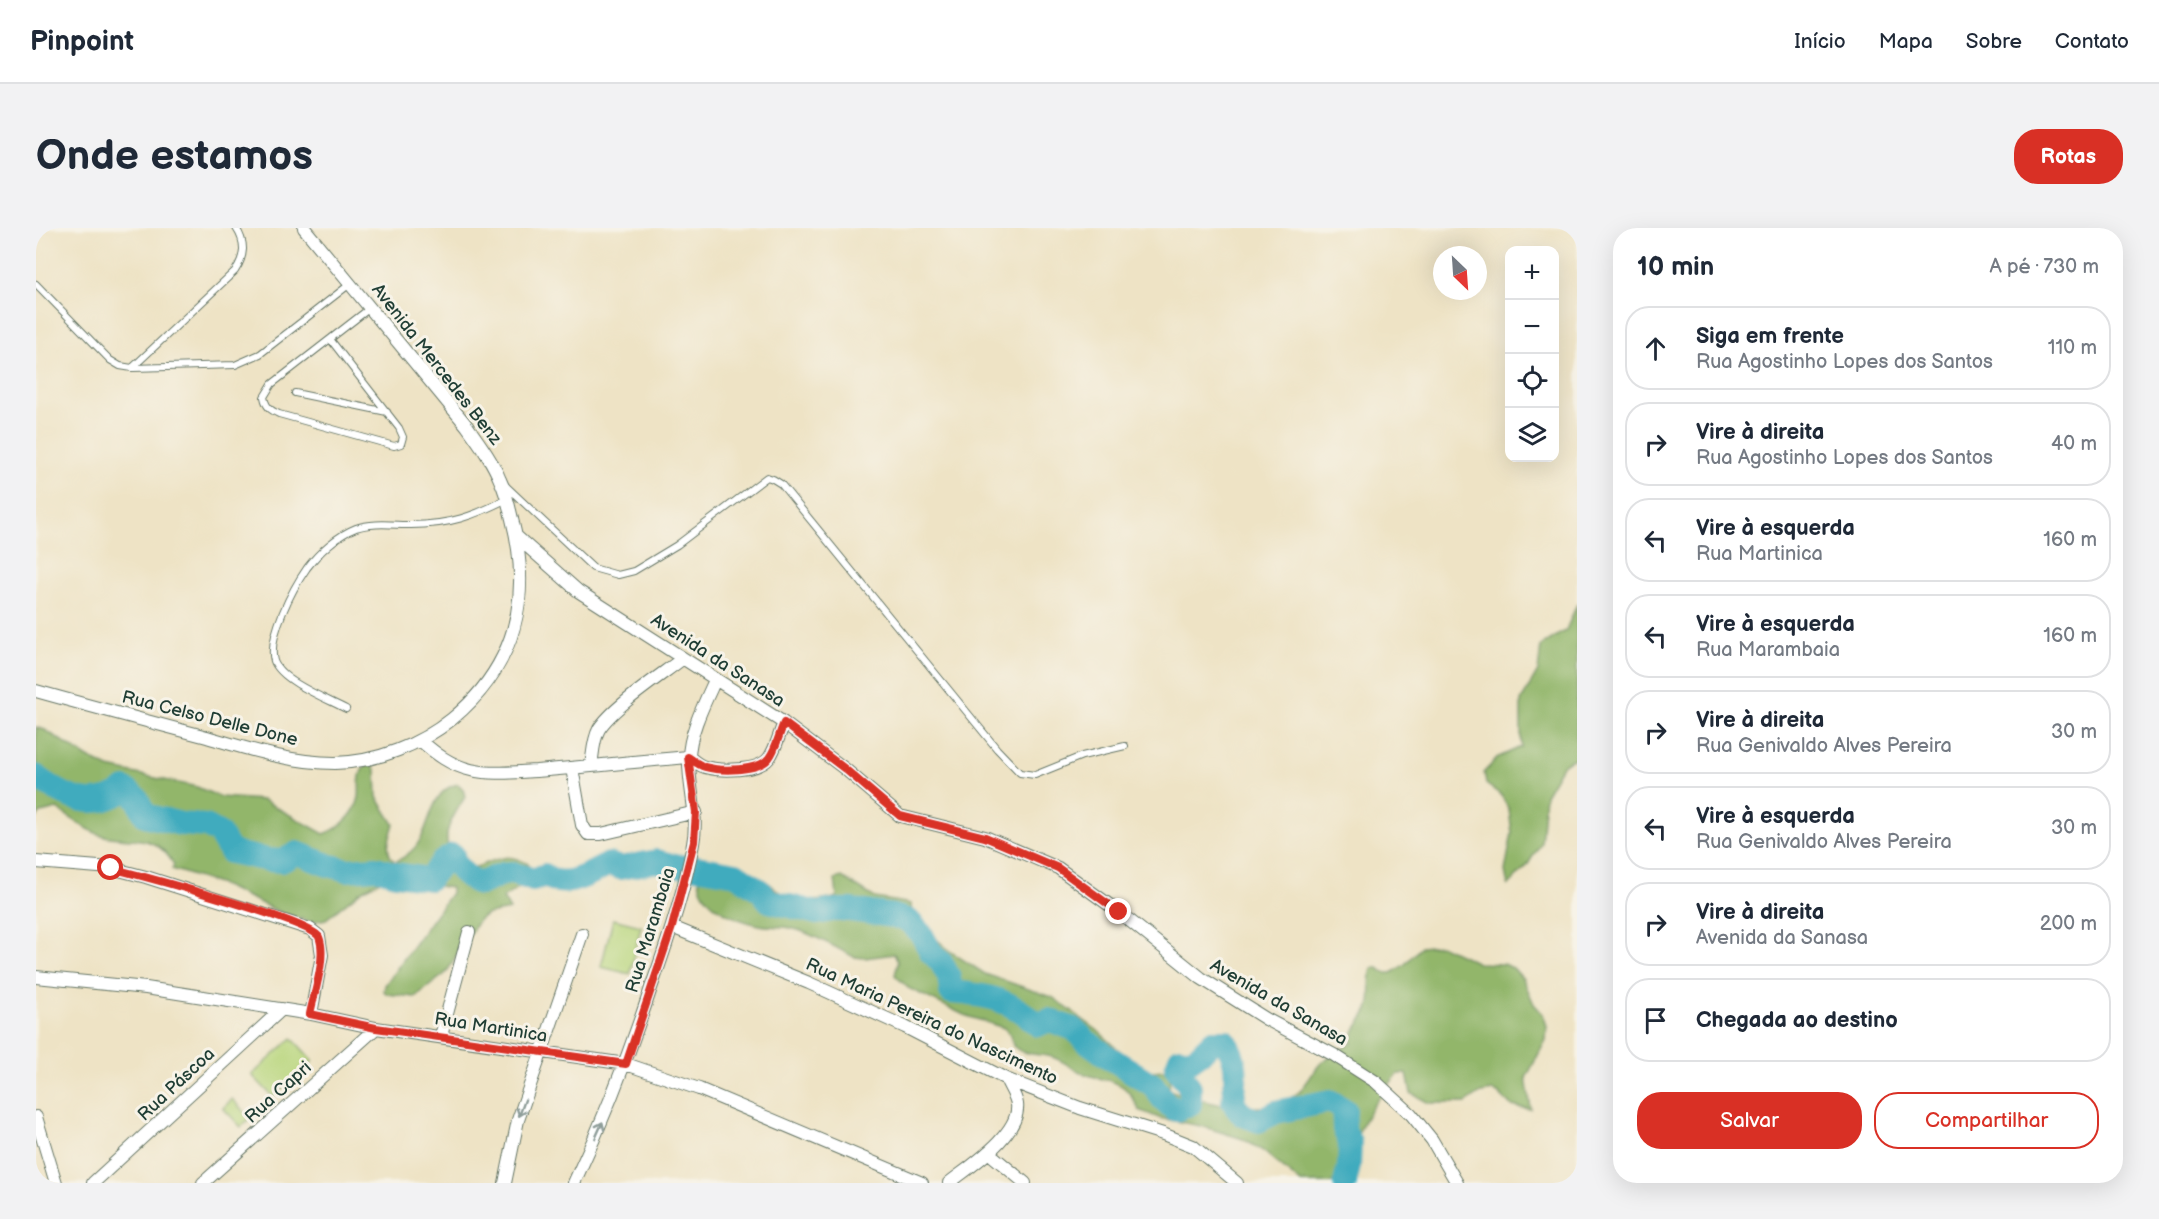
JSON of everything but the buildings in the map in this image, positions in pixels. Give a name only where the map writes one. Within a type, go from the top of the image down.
[{"type":"street","name":"Avenida Mercedes Benz","points":[[304,228],[467,426],[484,450],[501,481],[517,537]]},
{"type":"street","name":"Avenida da Sanasa","points":[[517,537],[578,591],[784,723],[845,769],[900,816],[985,837],[1058,868],[1119,912],[1201,978],[1266,1019],[1334,1055],[1376,1082],[1411,1114],[1432,1140],[1457,1183]]},
{"type":"street","name":"Rua Celso Delle Done","points":[[36,692],[257,751],[305,761],[335,763],[378,756],[420,740],[444,726],[483,688],[501,662],[512,637],[518,611],[521,582],[517,537]]},
{"type":"street","points":[[591,766],[596,736],[604,722],[618,708],[682,658]]},
{"type":"street","name":"Rua Marambaia","points":[[574,1183],[600,1128],[626,1064],[680,899],[694,842],[696,812],[688,757],[696,723],[715,680]]},
{"type":"street","points":[[420,740],[444,760],[474,771],[491,773],[688,757],[697,764],[711,768],[753,768],[763,764],[770,757],[784,723]]},
{"type":"street","points":[[572,768],[582,825],[588,834],[600,834],[696,812]]},
{"type":"street","points":[[36,862],[100,867],[137,874],[310,929],[319,936],[322,955],[310,1014]]},
{"type":"street","name":"Rua Maria Pereira do Nascimento","points":[[672,927],[809,983],[905,1027],[1006,1079],[1080,1108],[1163,1134],[1193,1146],[1237,1183]]},
{"type":"street","points":[[441,1036],[469,932]]},
{"type":"street","points":[[505,1183],[518,1120],[543,1053],[582,934]]},
{"type":"street","name":"Rua Martinica","points":[[36,977],[146,988],[282,1009],[376,1028],[626,1064],[699,1089],[922,1183]]},
{"type":"street","name":"Rua Páscoa","points":[[93,1183],[282,1009]]},
{"type":"street","name":"Rua Capri","points":[[203,1183],[376,1028]]},
{"type":"street","points":[[949,1183],[988,1152],[1007,1132],[1016,1113],[1017,1104],[1006,1079]]},
{"type":"street","points":[[36,1117],[56,1183]]},
{"type":"street","points":[[988,1152],[1025,1183]]},
{"type":"lane","points":[[132,368],[235,271],[244,253],[241,237],[236,228]]},
{"type":"lane","points":[[36,284],[110,360],[120,366],[132,368],[235,365],[248,361],[350,284]]},
{"type":"lane","points":[[330,339],[399,428],[403,441],[398,446],[279,414],[271,411],[264,397],[272,384],[330,339],[370,308]]},
{"type":"lane","points":[[295,393],[387,412]]},
{"type":"lane","points":[[501,481],[593,567],[618,575],[634,570],[677,545],[748,489],[767,477],[773,479],[781,484],[997,749],[1020,773],[1035,775],[1043,773],[1082,756],[1125,746]]},
{"type":"lane","points":[[345,709],[295,682],[281,672],[274,662],[273,643],[285,608],[308,568],[335,540],[356,528],[458,521],[507,499]]},
{"type":"green space","points":[[1577,604],[1577,757],[1563,764],[1545,795],[1541,843],[1527,866],[1508,886],[1505,871],[1512,833],[1509,810],[1501,795],[1486,784],[1484,772],[1499,757],[1521,747],[1521,701],[1538,671],[1541,646],[1566,630]]},
{"type":"green space","points":[[36,727],[109,768],[197,787],[220,797],[263,800],[324,834],[341,825],[351,815],[359,797],[362,771],[371,764],[376,770],[377,797],[394,824],[388,849],[395,862],[418,844],[437,799],[449,787],[458,784],[463,789],[465,797],[447,833],[448,849],[456,863],[468,869],[509,857],[528,864],[532,873],[527,882],[503,898],[510,910],[488,914],[479,919],[446,973],[415,997],[387,994],[384,991],[385,985],[451,893],[451,888],[385,878],[361,891],[326,919],[311,922],[284,914],[224,886],[172,869],[174,865],[166,853],[149,842],[98,834],[57,809],[41,813],[36,818]]},
{"type":"green space","points":[[709,869],[750,875],[769,883],[785,895],[807,900],[837,897],[835,879],[842,877],[875,898],[911,904],[912,917],[951,952],[985,974],[1052,997],[1097,1030],[1143,1072],[1163,1070],[1170,1077],[1169,1090],[1215,1104],[1233,1106],[1267,1106],[1295,1095],[1321,1063],[1352,1043],[1356,1028],[1369,1007],[1372,968],[1376,967],[1386,973],[1392,973],[1405,964],[1421,947],[1440,945],[1478,963],[1503,964],[1513,968],[1523,979],[1534,1004],[1543,1014],[1547,1026],[1546,1040],[1526,1078],[1531,1109],[1511,1106],[1493,1091],[1481,1093],[1466,1103],[1429,1103],[1411,1093],[1407,1074],[1398,1074],[1379,1097],[1362,1124],[1353,1153],[1356,1183],[1301,1183],[1263,1151],[1243,1139],[1201,1126],[1159,1118],[1139,1110],[1129,1092],[1118,1084],[1080,1072],[1053,1057],[1021,1051],[1013,1046],[1011,1035],[1004,1028],[964,1015],[908,988],[895,975],[898,962],[894,954],[865,958],[854,957],[798,930],[759,925],[731,916],[714,905],[702,890],[699,881]]},
{"type":"green space","points":[[613,919],[641,926],[630,974],[601,967]]},
{"type":"green space","points":[[292,1038],[313,1061],[273,1097],[252,1075]]},
{"type":"green space","points":[[232,1099],[250,1118],[241,1127],[223,1108]]},
{"type":"waterway","points":[[36,776],[68,796],[90,801],[102,800],[125,789],[137,798],[145,815],[181,824],[206,826],[219,833],[230,852],[268,860],[282,861],[297,853],[347,870],[376,868],[396,874],[429,879],[442,862],[453,855],[456,865],[480,884],[506,873],[533,880],[545,875],[553,880],[569,881],[609,864],[620,868],[657,861],[675,866],[736,874],[762,892],[769,901],[817,913],[850,910],[908,920],[941,962],[949,977],[951,992],[998,1000],[1018,1009],[1038,1025],[1049,1020],[1074,1029],[1107,1056],[1153,1085],[1165,1102],[1176,1110],[1190,1104],[1190,1087],[1176,1068],[1180,1058],[1189,1062],[1213,1041],[1225,1041],[1233,1056],[1235,1077],[1233,1102],[1243,1115],[1259,1121],[1276,1112],[1330,1101],[1345,1110],[1344,1129],[1350,1143],[1349,1166],[1345,1183]]},
{"type":"route","points":[[111,868],[289,921],[316,932],[319,936],[322,955],[310,1014],[376,1028],[626,1064],[672,927],[694,842],[696,812],[688,757],[697,764],[711,768],[753,768],[763,764],[770,757],[784,723],[845,769],[900,816],[985,837],[1058,868],[1119,912]]}]
